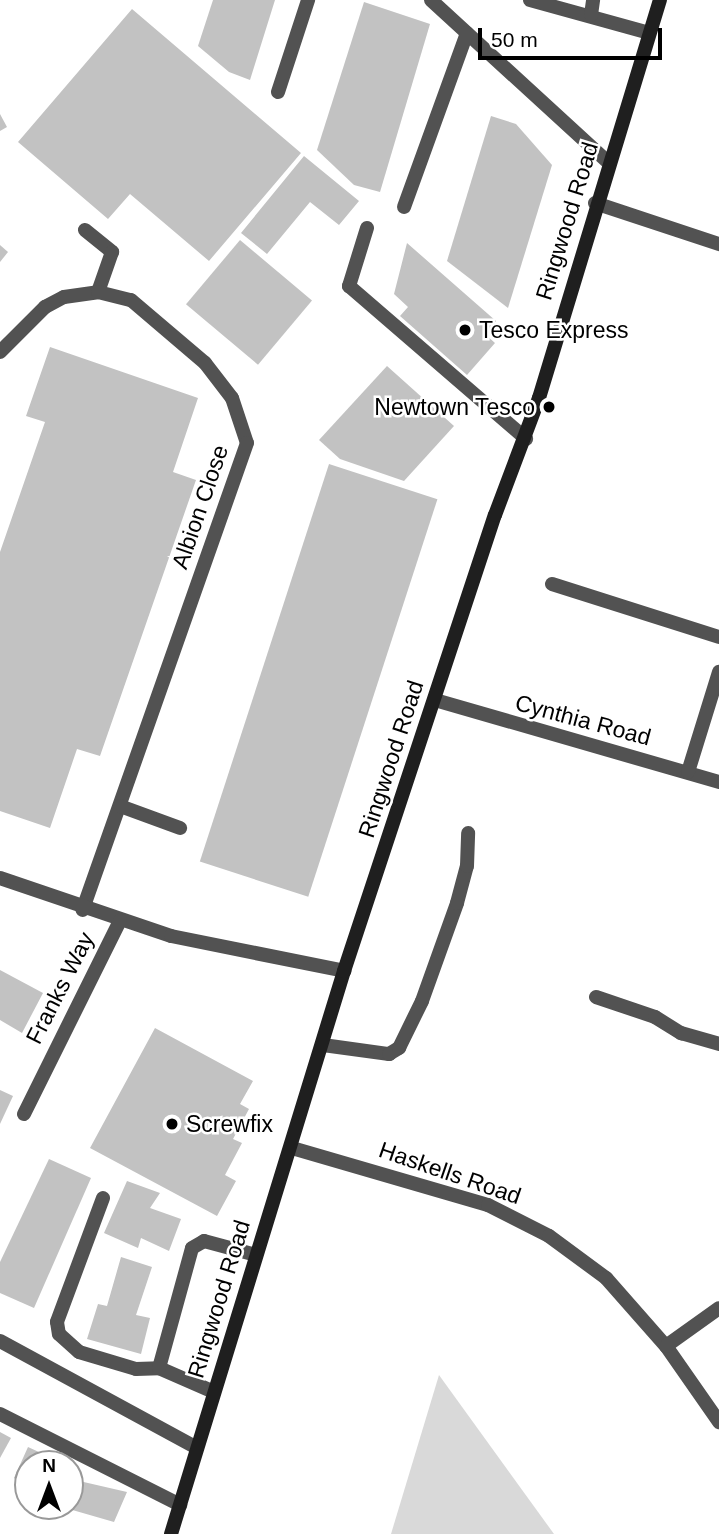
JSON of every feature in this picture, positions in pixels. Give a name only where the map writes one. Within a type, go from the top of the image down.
[{"type":"main road","name":"Ringwood Road","points":[[171,1534],[256,1255],[292,1148],[344,971],[495,515],[526,439],[608,162],[660,0]]},
{"type":"street","points":[[278,92],[308,0]]},
{"type":"street","points":[[431,0],[608,162]]},
{"type":"street","points":[[530,0],[565,12],[592,7],[649,33]]},
{"type":"street","points":[[404,207],[467,33]]},
{"type":"street","points":[[596,202],[719,244]]},
{"type":"street","points":[[367,228],[349,286],[526,439]]},
{"type":"street","points":[[85,230],[112,252],[98,292]]},
{"type":"street","name":"Albion Close","points":[[0,352],[45,307],[64,297],[98,292],[131,300],[205,363],[242,416],[247,443],[83,910]]},
{"type":"street","points":[[552,584],[719,637]]},
{"type":"street","points":[[688,772],[719,672]]},
{"type":"street","name":"Cynthia Road","points":[[435,699],[719,782]]},
{"type":"street","points":[[120,806],[180,828]]},
{"type":"street","points":[[323,1045],[389,1054],[399,1048],[422,1000],[457,903],[467,866],[468,833]]},
{"type":"street","points":[[0,878],[83,910],[120,921],[344,971]]},
{"type":"street","name":"Franks Way","points":[[24,1114],[120,921]]},
{"type":"street","points":[[596,997],[655,1017],[681,1033],[719,1044]]},
{"type":"street","name":"Haskells Road","points":[[292,1148],[505,1212],[549,1236],[606,1278],[666,1346],[719,1422]]},
{"type":"street","points":[[103,1198],[57,1322],[59,1334],[79,1352],[136,1369],[159,1368],[214,1392]]},
{"type":"street","points":[[159,1368],[192,1248],[204,1241],[256,1255]]},
{"type":"street","points":[[666,1346],[719,1308]]},
{"type":"street","points":[[0,1340],[197,1448]]},
{"type":"street","points":[[0,1414],[180,1505]]},
{"type":"shaded area","points":[[439,1375],[554,1534],[391,1534]]},
{"type":"building","points":[[213,0],[275,0],[250,80],[229,72],[198,46]]},
{"type":"building","points":[[364,2],[430,24],[380,192],[354,185],[317,150]]},
{"type":"building","points":[[132,9],[301,153],[209,261],[130,194],[108,219],[18,142]]},
{"type":"building","points":[[0,114],[7,127],[0,131]]},
{"type":"building","points":[[491,116],[516,124],[552,165],[508,308],[447,261]]},
{"type":"building","points":[[304,156],[359,201],[339,225],[310,202],[267,254],[241,233]]},
{"type":"building","points":[[240,240],[312,300],[258,365],[186,304]]},
{"type":"building","points":[[407,243],[496,321],[485,334],[495,343],[467,375],[400,316],[408,307],[394,294]]},
{"type":"building","points":[[0,245],[8,252],[0,262]]},
{"type":"building","points":[[50,347],[198,398],[173,472],[196,480],[100,756],[77,749],[50,828],[0,811],[0,552],[45,422],[26,416]]},
{"type":"building","points":[[387,366],[454,426],[404,481],[340,459],[319,440]]},
{"type":"building","points":[[329,464],[437,499],[308,897],[200,862]]},
{"type":"building","points":[[0,970],[43,993],[22,1033],[0,1020]]},
{"type":"building","name":"Screwfix","points":[[155,1028],[253,1081],[240,1104],[249,1109],[233,1139],[242,1143],[225,1175],[236,1181],[217,1216],[90,1148]]},
{"type":"building","points":[[0,1090],[13,1096],[0,1124]]},
{"type":"building","points":[[49,1159],[91,1178],[34,1308],[0,1293],[0,1262]]},
{"type":"building","points":[[127,1181],[160,1193],[150,1208],[181,1219],[169,1251],[141,1238],[138,1248],[104,1233]]},
{"type":"building","points":[[121,1257],[152,1267],[136,1315],[150,1318],[141,1354],[87,1339],[98,1304],[107,1306]]},
{"type":"building","points":[[0,1432],[11,1438],[0,1458]]},
{"type":"building","points":[[84,1482],[127,1492],[114,1522],[84,1513]]},
{"type":"place","name":"Tesco Express","points":[[465,330]]},
{"type":"place","name":"Newtown Tesco","points":[[549,407]]},
{"type":"place","name":"Screwfix","points":[[172,1124]]}]
